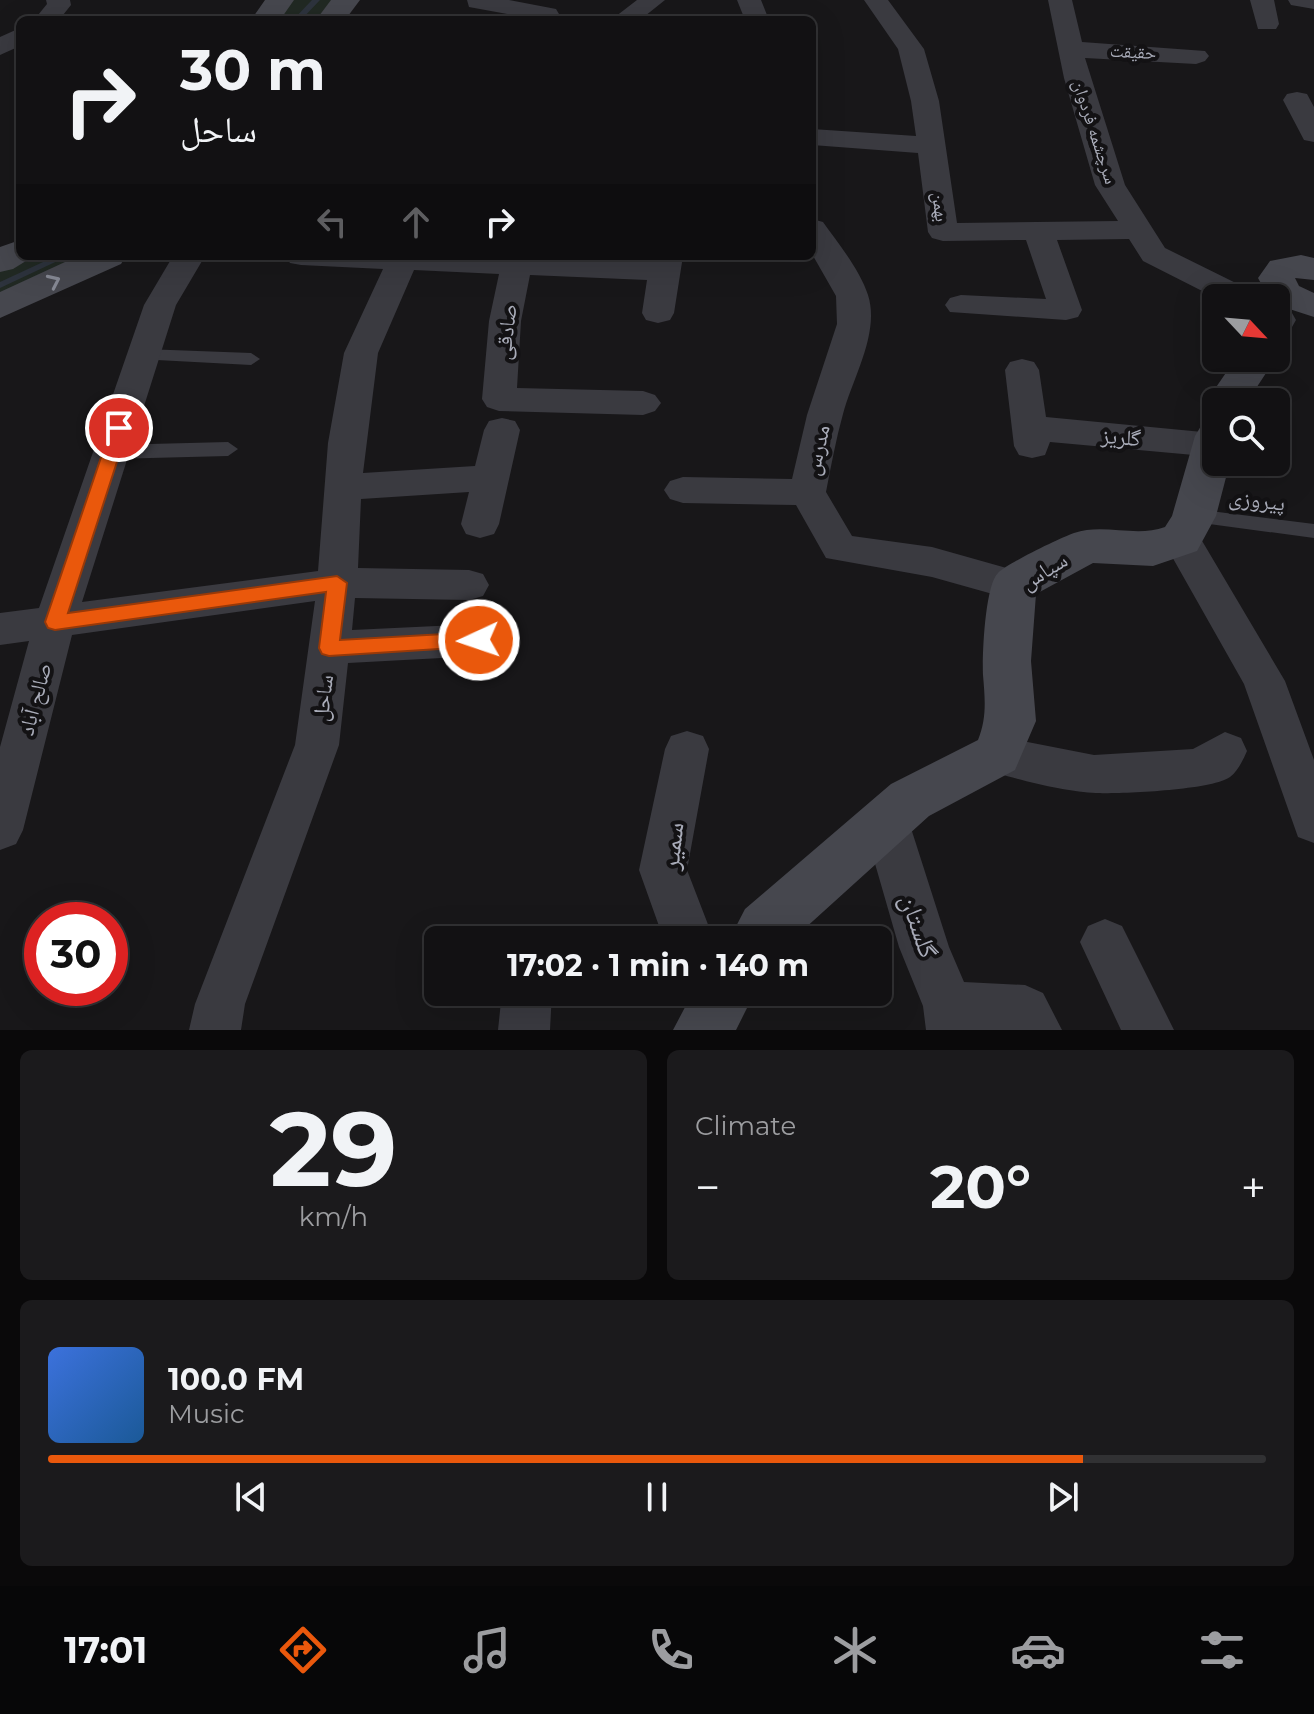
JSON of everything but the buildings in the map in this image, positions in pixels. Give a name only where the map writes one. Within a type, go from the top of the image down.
[{"type":"street","points":[[333,16],[346,0]]},
{"type":"street","points":[[629,16],[653,0]]},
{"type":"street","name":"بهمن","points":[[876,0],[911,49],[925,101],[943,232],[1139,230]]},
{"type":"street","name":"سرچشمه فردوان","points":[[1060,0],[1110,185],[1154,254],[1213,284]]},
{"type":"street","points":[[1300,0],[1314,2]]},
{"type":"street","points":[[464,16],[479,1],[547,14]]},
{"type":"street","points":[[1,60],[16,41]]},
{"type":"street","name":"حقیقت","points":[[1071,49],[1196,56]]},
{"type":"street","points":[[1297,100],[1314,134]]},
{"type":"street","points":[[816,137],[931,145]]},
{"type":"street","points":[[961,305],[1066,310],[1038,231]]},
{"type":"street","name":"مدرس","points":[[816,237],[822,250],[839,266],[853,299],[851,338],[825,414],[807,492],[840,548],[932,562],[1014,585]]},
{"type":"street","points":[[0,306],[99,260]]},
{"type":"street","name":"صالح آباد","points":[[0,830],[55,622],[160,305],[187,260]]},
{"type":"street","name":"ساحل","points":[[215,1030],[220,1004],[317,745],[337,583],[346,443],[361,353],[402,260]]},
{"type":"street","points":[[418,260],[516,266],[560,262],[667,263],[658,313]]},
{"type":"street","name":"صادقی","points":[[480,524],[491,478],[500,415],[505,321],[516,266]]},
{"type":"street","name":"گلریز","points":[[1022,370],[1030,437],[1202,440]]},
{"type":"street","points":[[500,415],[643,403]]},
{"type":"street","points":[[1204,476],[1188,528],[1264,681],[1314,823]]},
{"type":"street","points":[[343,487],[491,478]]},
{"type":"street","points":[[683,490],[807,492]]},
{"type":"street","name":"سپاس","points":[[997,755],[1011,721],[1007,661],[1014,585],[1087,546],[1153,549],[1188,528]]},
{"type":"street","points":[[0,629],[337,583],[469,585]]},
{"type":"street","points":[[329,648],[479,640]]},
{"type":"street","name":"سمیر","points":[[684,926],[663,870],[687,749]]},
{"type":"street","points":[[767,926],[910,800],[997,755],[1094,774],[1193,768],[1214,764],[1225,751]]},
{"type":"street","name":"گلستان","points":[[886,822],[924,947],[951,1018]]},
{"type":"street","points":[[1105,942],[1148,1030]]},
{"type":"street","points":[[524,1030],[526,1006]]},
{"type":"street","points":[[951,1018],[1025,1010],[1036,1030]]},
{"type":"lane","points":[[144,355],[251,359]]},
{"type":"lane","points":[[111,452],[228,449]]},
{"type":"lane","name":"پیروزی","points":[[1188,528],[1314,531]]},
{"type":"shaded area","points":[[290,0],[334,0],[320,16],[277,16]]},
{"type":"shaded area","points":[[22,260],[78,260],[0,296],[0,271]]},
{"type":"waterway","points":[[301,16],[316,0]]},
{"type":"waterway","points":[[0,285],[54,260]]},
{"type":"route","points":[[119,428],[55,622],[337,583],[329,648],[479,640]]}]
